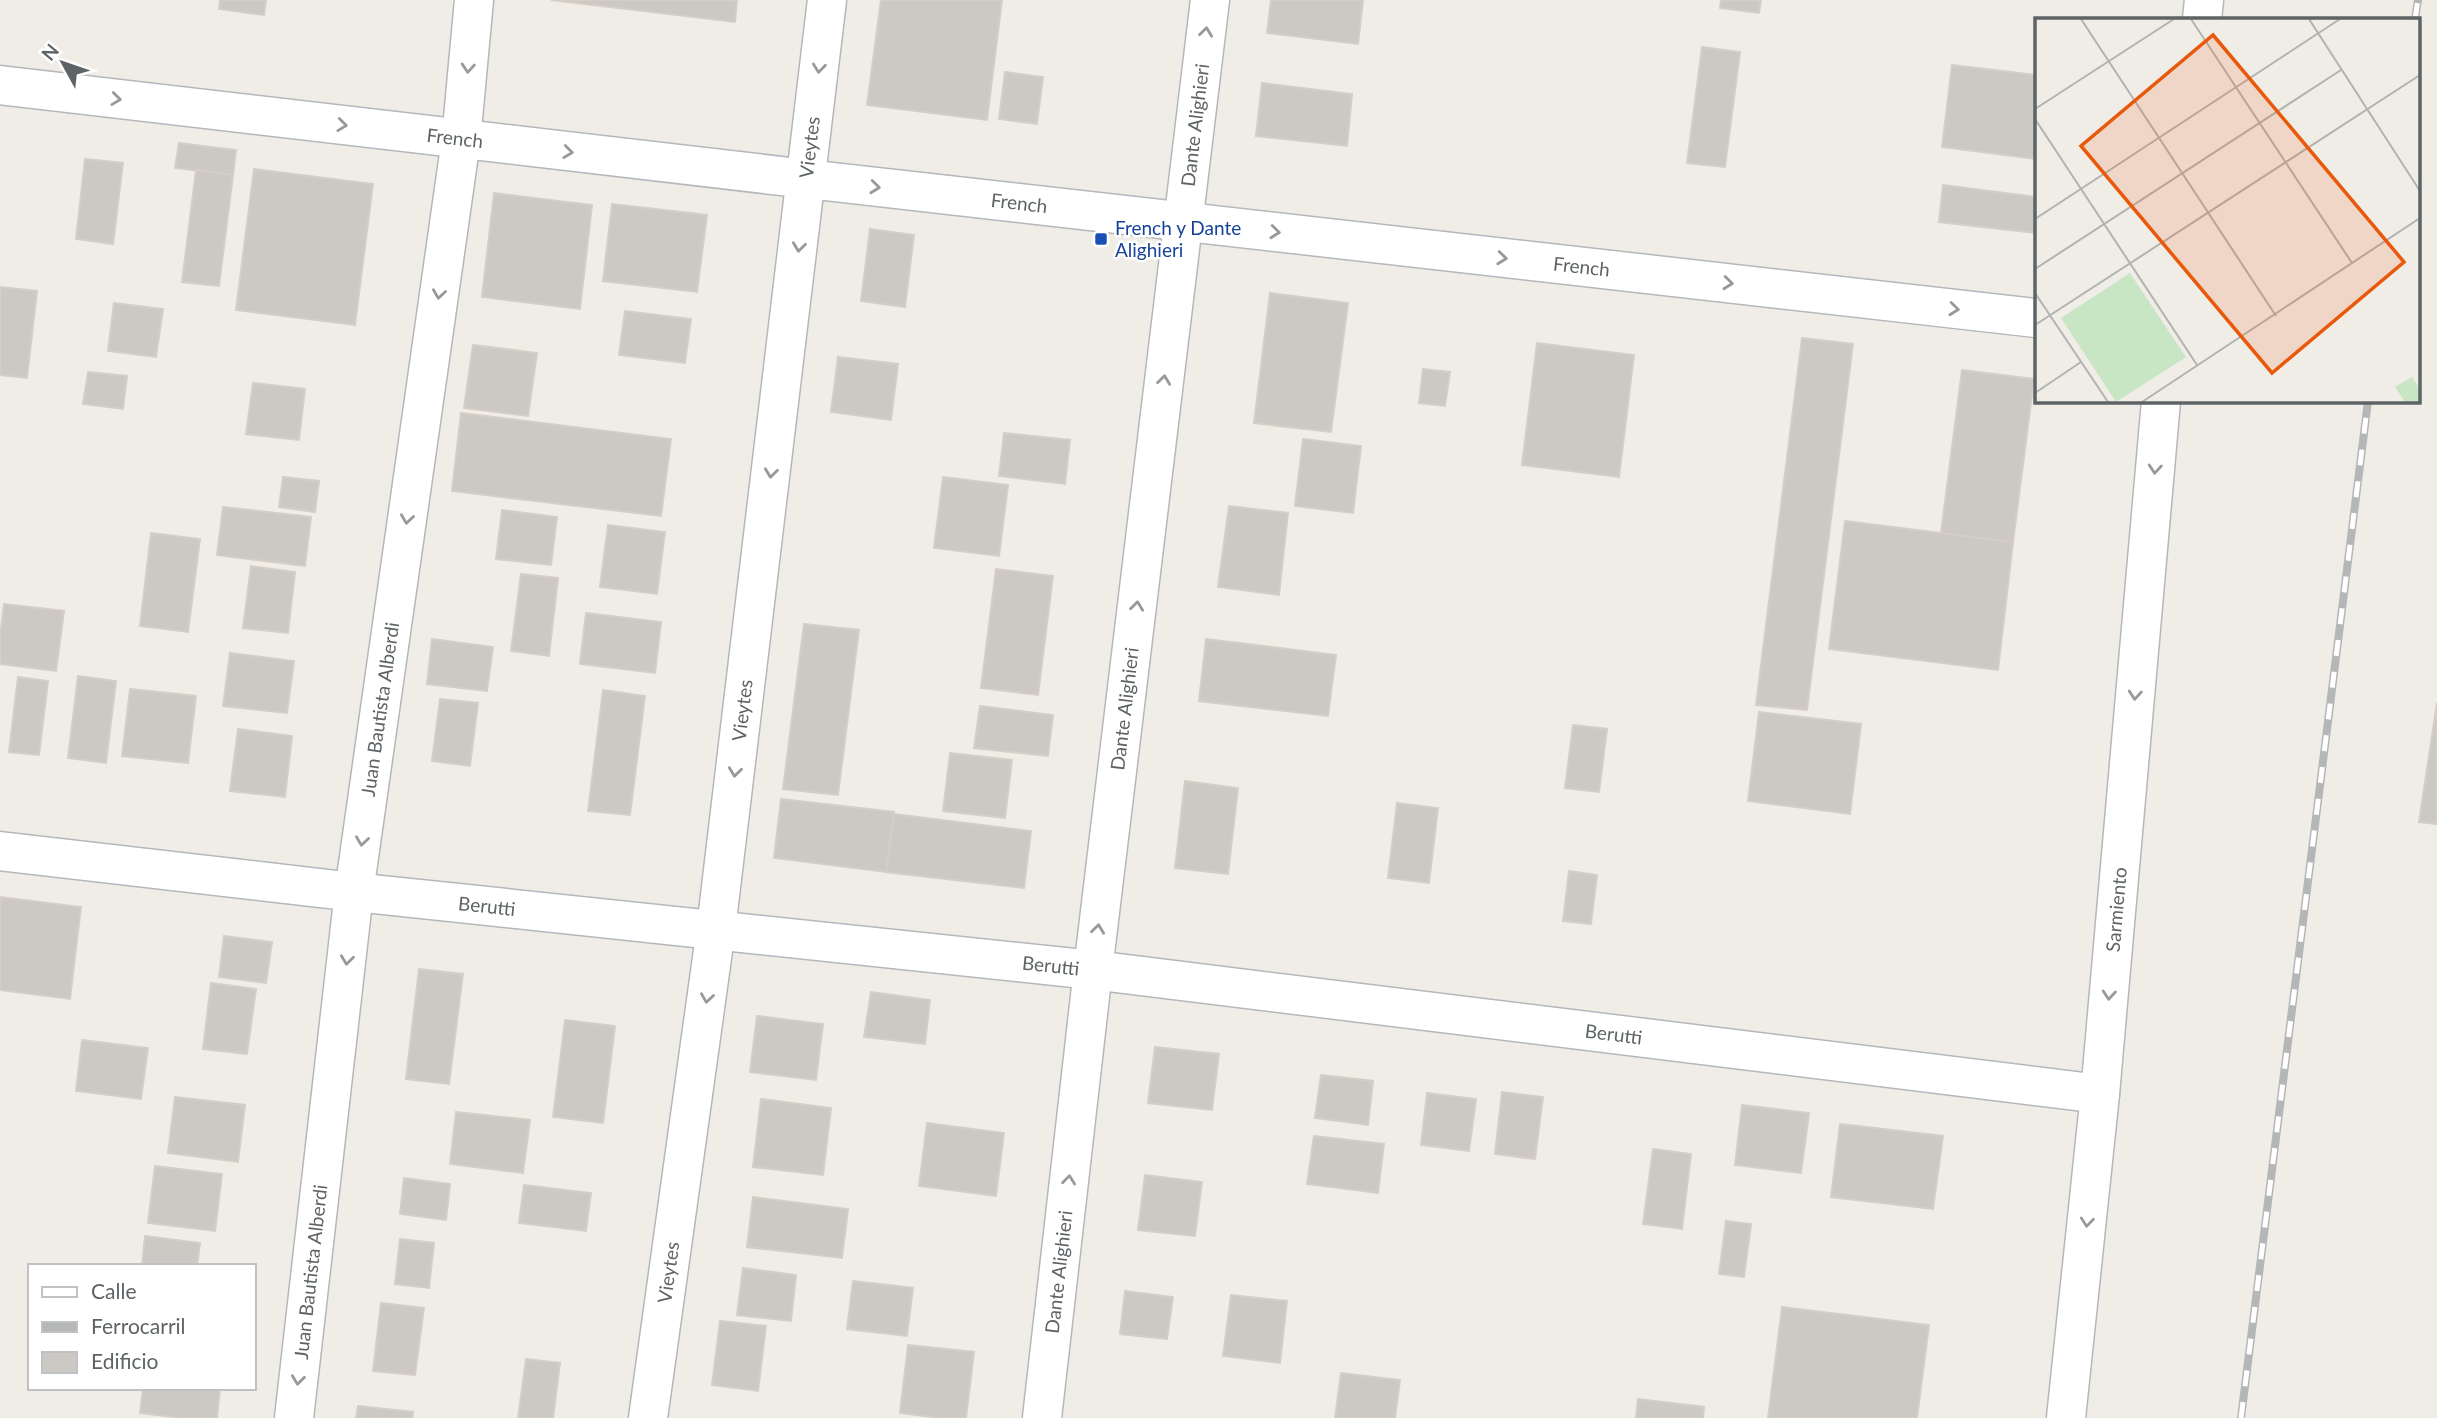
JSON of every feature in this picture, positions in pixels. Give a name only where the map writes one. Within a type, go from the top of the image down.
[{"type":"street","name":"Juan Bautista Alberdi","points":[[294,1418],[354,892],[461,140],[474,0]]},
{"type":"street","name":"Vieytes","points":[[648,1418],[716,929],[827,0]]},
{"type":"street","name":"Dante Alighieri","points":[[1042,1418],[1210,0]]},
{"type":"street","points":[[2202,18],[2204,0]]},
{"type":"street","name":"French","points":[[0,85],[807,180],[2035,318]]},
{"type":"street","name":"Sarmiento","points":[[2066,1418],[2101,1094],[2161,402]]},
{"type":"street","name":"Berutti","points":[[0,850],[354,892],[1093,970],[2101,1094]]},
{"type":"building","points":[[220,0],[266,0],[264,15],[219,9]]},
{"type":"building","points":[[551,0],[737,0],[735,22]]},
{"type":"building","points":[[881,0],[1002,0],[987,120],[867,105]]},
{"type":"building","points":[[1271,0],[1363,0],[1358,44],[1267,33]]},
{"type":"building","points":[[1721,0],[1761,0],[1759,13],[1720,8]]},
{"type":"building","points":[[1702,47],[1740,52],[1725,167],[1687,163]]},
{"type":"building","points":[[1952,65],[2035,75],[2035,159],[1942,147]]},
{"type":"building","points":[[1005,72],[1043,77],[1037,124],[999,119]]},
{"type":"building","points":[[1262,83],[1352,94],[1347,146],[1256,136]]},
{"type":"building","points":[[179,143],[236,150],[233,175],[175,168]]},
{"type":"building","points":[[85,159],[123,163],[113,244],[76,239]]},
{"type":"building","points":[[254,169],[373,184],[355,325],[236,310]]},
{"type":"building","points":[[196,170],[233,175],[219,286],[182,282]]},
{"type":"building","points":[[1943,185],[2035,197],[2035,233],[1939,222]]},
{"type":"building","points":[[494,193],[592,205],[580,309],[482,297]]},
{"type":"building","points":[[612,204],[707,215],[697,292],[603,281]]},
{"type":"building","points":[[870,229],[914,235],[905,307],[861,301]]},
{"type":"building","points":[[0,287],[37,291],[27,378],[0,375]]},
{"type":"building","points":[[1270,293],[1348,303],[1331,432],[1254,423]]},
{"type":"building","points":[[114,303],[163,309],[156,357],[108,351]]},
{"type":"building","points":[[625,311],[691,319],[685,363],[619,355]]},
{"type":"building","points":[[1802,338],[1853,344],[1807,710],[1756,705]]},
{"type":"building","points":[[1537,343],[1634,355],[1619,477],[1522,465]]},
{"type":"building","points":[[473,345],[537,353],[528,416],[464,408]]},
{"type":"building","points":[[838,357],[898,364],[891,420],[831,412]]},
{"type":"building","points":[[1423,369],[1450,372],[1445,406],[1419,403]]},
{"type":"building","points":[[1962,370],[2034,379],[2013,542],[1941,533]]},
{"type":"building","points":[[88,372],[127,376],[123,409],[83,404]]},
{"type":"building","points":[[253,383],[305,389],[299,440],[246,434]]},
{"type":"building","points":[[461,413],[671,439],[661,516],[452,491]]},
{"type":"building","points":[[1004,433],[1070,440],[1065,484],[999,476]]},
{"type":"building","points":[[1303,439],[1361,446],[1353,513],[1295,506]]},
{"type":"building","points":[[283,477],[319,481],[315,512],[279,507]]},
{"type":"building","points":[[943,477],[1008,485],[999,556],[934,548]]},
{"type":"building","points":[[1229,506],[1288,513],[1279,595],[1218,587]]},
{"type":"building","points":[[223,507],[311,517],[305,566],[217,555]]},
{"type":"building","points":[[502,510],[557,517],[551,565],[496,559]]},
{"type":"building","points":[[1845,521],[2013,542],[1998,670],[1829,649]]},
{"type":"building","points":[[608,525],[665,532],[657,594],[600,587]]},
{"type":"building","points":[[151,533],[200,539],[188,632],[140,626]]},
{"type":"building","points":[[251,566],[295,572],[288,633],[243,628]]},
{"type":"building","points":[[996,569],[1053,576],[1038,695],[981,688]]},
{"type":"building","points":[[521,574],[558,578],[549,656],[511,651]]},
{"type":"building","points":[[4,604],[64,611],[56,671],[0,664]]},
{"type":"building","points":[[586,613],[661,622],[655,673],[580,664]]},
{"type":"building","points":[[804,624],[859,630],[838,795],[783,789]]},
{"type":"building","points":[[432,639],[493,647],[487,691],[427,684]]},
{"type":"building","points":[[1206,639],[1336,655],[1328,716],[1199,701]]},
{"type":"building","points":[[230,653],[294,661],[287,713],[223,706]]},
{"type":"building","points":[[78,676],[116,681],[106,763],[68,758]]},
{"type":"building","points":[[18,677],[48,681],[39,755],[9,752]]},
{"type":"building","points":[[130,689],[196,696],[188,763],[122,756]]},
{"type":"building","points":[[603,690],[645,696],[630,815],[588,811]]},
{"type":"building","points":[[440,699],[478,703],[470,766],[432,761]]},
{"type":"building","points":[[2437,703],[2437,824],[2419,822]]},
{"type":"building","points":[[980,706],[1053,715],[1048,756],[974,748]]},
{"type":"building","points":[[1759,712],[1861,724],[1850,814],[1748,801]]},
{"type":"building","points":[[1573,725],[1607,729],[1599,792],[1565,788]]},
{"type":"building","points":[[238,729],[292,736],[285,797],[230,791]]},
{"type":"building","points":[[950,753],[1012,760],[1005,818],[943,811]]},
{"type":"building","points":[[1185,781],[1238,788],[1228,874],[1175,868]]},
{"type":"building","points":[[781,799],[894,812],[886,872],[774,858]]},
{"type":"building","points":[[1397,803],[1438,808],[1429,883],[1388,878]]},
{"type":"building","points":[[894,814],[1031,831],[1024,888],[886,872]]},
{"type":"building","points":[[1569,871],[1597,875],[1591,924],[1563,921]]},
{"type":"building","points":[[0,897],[81,907],[70,999],[0,990]]},
{"type":"building","points":[[224,936],[272,942],[266,983],[219,977]]},
{"type":"building","points":[[419,969],[463,974],[449,1084],[406,1079]]},
{"type":"building","points":[[211,983],[256,989],[247,1054],[203,1049]]},
{"type":"building","points":[[871,992],[930,1000],[925,1044],[864,1037]]},
{"type":"building","points":[[757,1016],[823,1024],[816,1080],[750,1072]]},
{"type":"building","points":[[565,1020],[615,1026],[603,1123],[553,1117]]},
{"type":"building","points":[[82,1040],[148,1048],[141,1099],[76,1091]]},
{"type":"building","points":[[1155,1047],[1219,1054],[1212,1110],[1148,1103]]},
{"type":"building","points":[[1321,1075],[1373,1081],[1368,1125],[1315,1118]]},
{"type":"building","points":[[1502,1092],[1543,1097],[1535,1159],[1495,1154]]},
{"type":"building","points":[[1427,1093],[1476,1099],[1469,1151],[1421,1145]]},
{"type":"building","points":[[175,1097],[245,1105],[238,1162],[168,1153]]},
{"type":"building","points":[[761,1099],[831,1108],[823,1175],[753,1167]]},
{"type":"building","points":[[1742,1105],[1809,1113],[1801,1173],[1735,1165]]},
{"type":"building","points":[[456,1112],[530,1120],[523,1173],[450,1164]]},
{"type":"building","points":[[927,1123],[1004,1133],[996,1196],[919,1186]]},
{"type":"building","points":[[1840,1124],[1943,1136],[1933,1209],[1831,1197]]},
{"type":"building","points":[[1314,1136],[1384,1144],[1378,1193],[1307,1184]]},
{"type":"building","points":[[1653,1149],[1691,1154],[1682,1229],[1643,1224]]},
{"type":"building","points":[[155,1166],[222,1174],[215,1231],[148,1223]]},
{"type":"building","points":[[1145,1175],[1202,1182],[1195,1236],[1138,1230]]},
{"type":"building","points":[[404,1178],[450,1184],[446,1220],[400,1214]]},
{"type":"building","points":[[524,1185],[591,1193],[586,1231],[519,1223]]},
{"type":"building","points":[[753,1197],[848,1209],[842,1258],[747,1247]]},
{"type":"building","points":[[1726,1221],[1751,1224],[1744,1277],[1719,1274]]},
{"type":"building","points":[[145,1236],[200,1243],[197,1264],[142,1264]]},
{"type":"building","points":[[400,1239],[434,1243],[429,1288],[395,1284]]},
{"type":"building","points":[[743,1268],[796,1275],[791,1321],[737,1315]]},
{"type":"building","points":[[853,1281],[913,1288],[907,1336],[847,1329]]},
{"type":"building","points":[[1125,1291],[1173,1297],[1167,1339],[1120,1334]]},
{"type":"building","points":[[1231,1295],[1287,1301],[1280,1363],[1223,1356]]},
{"type":"building","points":[[381,1303],[424,1308],[415,1375],[373,1371]]},
{"type":"building","points":[[1782,1307],[1929,1325],[1917,1418],[1768,1418]]},
{"type":"building","points":[[720,1321],[766,1326],[758,1391],[712,1385]]},
{"type":"building","points":[[908,1345],[974,1352],[966,1418],[900,1413]]},
{"type":"building","points":[[526,1359],[560,1363],[553,1418],[518,1418]]},
{"type":"building","points":[[1341,1373],[1400,1380],[1395,1418],[1335,1418]]},
{"type":"building","points":[[143,1390],[220,1390],[217,1418],[183,1418],[140,1413]]},
{"type":"building","points":[[1638,1399],[1704,1407],[1703,1418],[1636,1418]]},
{"type":"building","points":[[358,1406],[413,1412],[412,1418],[356,1418]]},
{"type":"railway","points":[[2415,18],[2418,0]]},
{"type":"railway","points":[[2241,1418],[2368,402]]},
{"type":"place","name":"French y Dante Alighieri","points":[[1101,239]]}]
